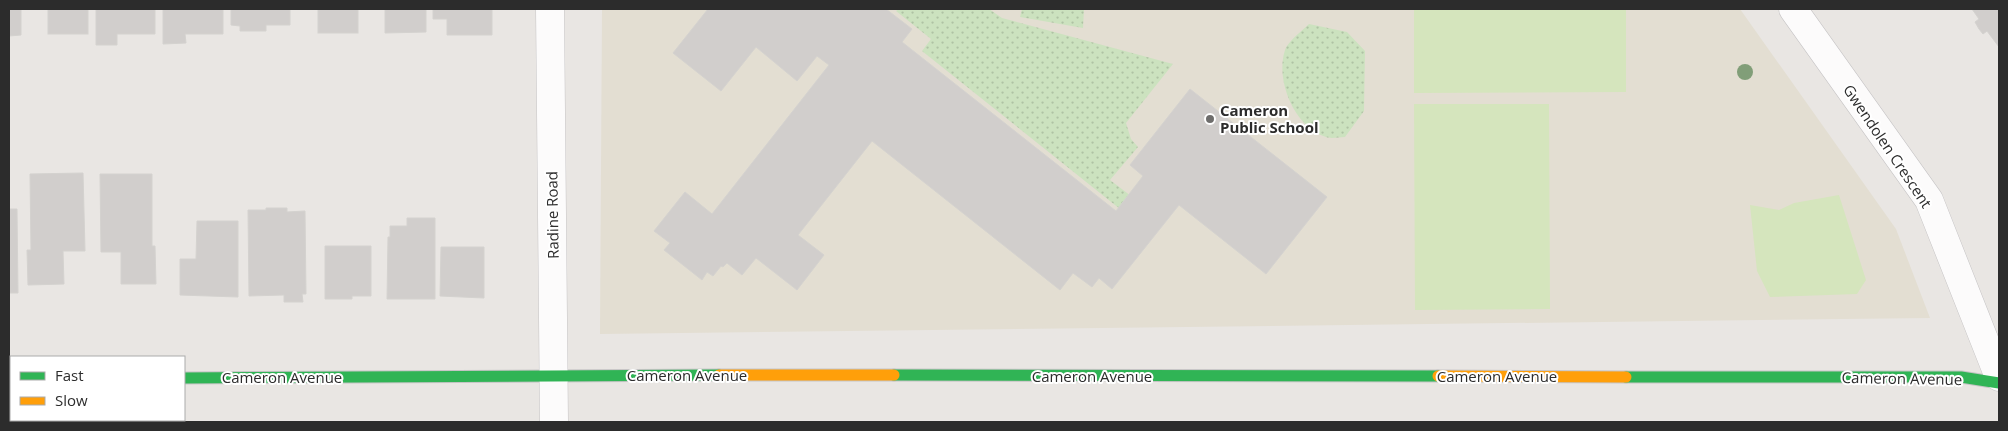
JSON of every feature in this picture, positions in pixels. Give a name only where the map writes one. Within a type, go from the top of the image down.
[{"type":"street","name":"Radine Road","points":[[550,9],[554,422]]},
{"type":"street","name":"Gwendolen Crescent","points":[[1793,9],[1929,200],[1999,377]]},
{"type":"street","name":"Cameron Avenue","points":[[185,378],[554,375],[1942,377],[1999,383]]},
{"type":"shaded area","name":"Cameron Public School","points":[[602,9],[1740,9],[1896,229],[1930,318],[600,334]]},
{"type":"green space","points":[[899,9],[989,9],[1002,18],[1173,64],[1126,123],[1131,139],[1138,147],[1110,180],[1131,196],[1120,209],[922,51],[931,39],[896,11]]},
{"type":"green space","points":[[1022,9],[1084,9],[1083,28],[1020,17]]},
{"type":"green space","points":[[1414,9],[1626,9],[1626,92],[1414,93]]},
{"type":"green space","points":[[1309,24],[1347,32],[1365,51],[1364,111],[1345,137],[1328,138],[1315,132],[1296,113],[1285,88],[1283,62],[1285,50],[1292,40]]},
{"type":"green space","points":[[1414,104],[1549,104],[1550,309],[1415,310]]},
{"type":"green space","points":[[1839,195],[1866,280],[1857,294],[1770,297],[1757,271],[1750,205],[1779,210],[1794,203]]},
{"type":"building","points":[[9,9],[21,9],[21,35],[9,36]]},
{"type":"building","points":[[48,9],[88,9],[88,34],[48,34]]},
{"type":"building","points":[[96,9],[155,9],[155,34],[117,34],[117,45],[96,45]]},
{"type":"building","points":[[163,9],[223,9],[223,34],[185,34],[186,43],[163,44]]},
{"type":"building","points":[[231,9],[290,9],[290,25],[266,25],[266,31],[240,31],[240,26],[231,25]]},
{"type":"building","points":[[318,9],[358,9],[358,33],[318,33]]},
{"type":"building","points":[[385,9],[426,9],[426,32],[385,33]]},
{"type":"building","points":[[433,9],[492,9],[492,35],[447,35],[447,19],[433,19]]},
{"type":"building","points":[[708,9],[886,9],[912,29],[902,42],[1116,211],[1143,176],[1130,165],[1190,89],[1327,197],[1266,274],[1179,205],[1112,289],[1099,278],[1092,287],[1073,273],[1060,290],[872,141],[798,235],[824,255],[797,290],[756,258],[742,275],[727,263],[723,267],[721,266],[713,276],[707,272],[702,280],[664,250],[670,243],[654,231],[685,192],[712,214],[829,65],[817,56],[797,81],[756,47],[721,91],[673,53]]},
{"type":"building","points":[[1972,9],[1999,9],[1999,47],[1987,31],[1983,34],[1979,29],[1975,22],[1979,19]]},
{"type":"building","points":[[83,173],[85,251],[63,251],[64,284],[28,285],[27,250],[31,250],[30,174]]},
{"type":"building","points":[[100,174],[152,174],[152,246],[155,246],[156,284],[121,284],[121,252],[101,252]]},
{"type":"building","points":[[266,208],[287,208],[287,212],[305,211],[306,294],[302,294],[303,302],[284,302],[284,295],[249,296],[248,210],[266,210]]},
{"type":"building","points":[[9,209],[17,209],[18,293],[9,293]]},
{"type":"building","points":[[407,218],[435,218],[435,299],[387,299],[388,237],[390,237],[390,226],[407,226]]},
{"type":"building","points":[[197,221],[238,221],[238,297],[180,295],[180,259],[196,259]]},
{"type":"building","points":[[325,246],[371,246],[371,296],[352,296],[352,299],[325,299]]},
{"type":"building","points":[[441,247],[484,247],[484,298],[440,296]]},
{"type":"traffic: fast","points":[[185,378],[719,375]]},
{"type":"traffic: fast","points":[[894,375],[1438,376]]},
{"type":"traffic: fast","points":[[1626,377],[1961,377],[1999,383]]},
{"type":"traffic: slow","points":[[719,375],[894,375]]},
{"type":"traffic: slow","points":[[1438,376],[1626,377]]},
{"type":"place","name":"Cameron Public School","points":[[1210,119]]}]
